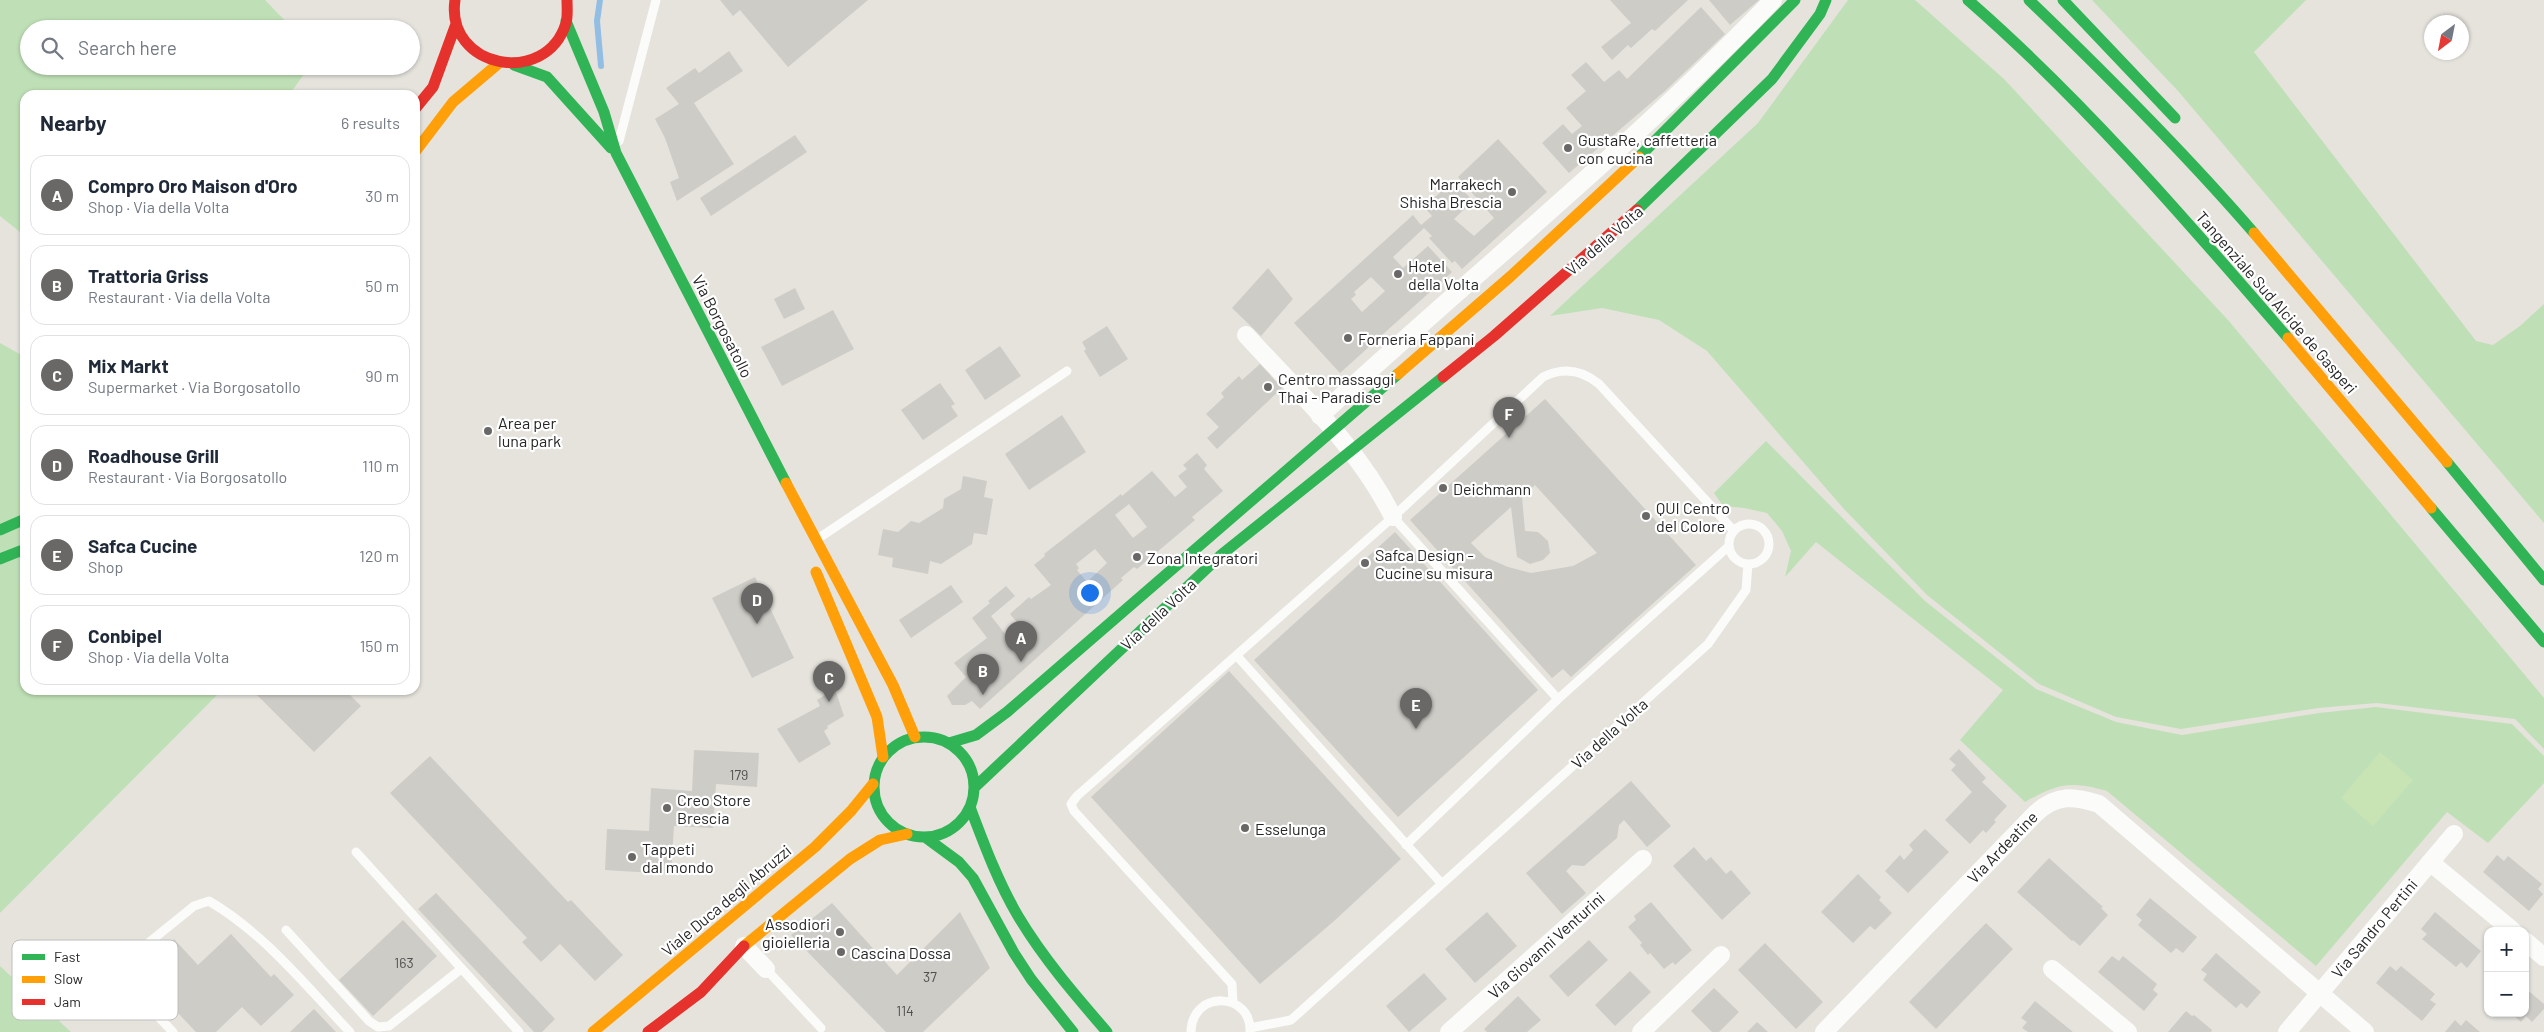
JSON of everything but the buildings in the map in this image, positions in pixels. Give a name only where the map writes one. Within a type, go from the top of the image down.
[{"type":"main road","name":"Via della Volta","points":[[949,743],[976,735],[1007,712],[1511,276],[1648,148],[1795,0]]},
{"type":"main road","name":"Via della Volta","points":[[975,787],[1221,555],[1352,452],[1494,336],[1658,192],[1772,80],[1820,14],[1826,0]]},
{"type":"main road","name":"Tangenziale Sud Alcide de Gasperi","points":[[1968,0],[2054,78],[2136,164],[2278,326],[2544,642]]},
{"type":"main road","name":"Tangenziale Sud Alcide de Gasperi","points":[[2029,0],[2075,42],[2166,136],[2314,302],[2544,580]]},
{"type":"main road","points":[[2063,0],[2183,128]]},
{"type":"main road","points":[[453,2],[456,24],[462,38],[472,50],[484,58],[499,64],[514,65],[532,60],[548,51],[560,38],[566,21],[568,1]]},
{"type":"main road","name":"Via Borgosatollo","points":[[566,21],[604,112],[616,153],[815,540],[893,685],[914,737]]},
{"type":"main road","points":[[420,103],[433,87],[456,24]]},
{"type":"main road","points":[[420,145],[453,102],[499,64]]},
{"type":"main road","name":"Via Borgosatollo","points":[[514,65],[547,77],[616,153]]},
{"type":"main road","points":[[2282,248],[2314,286],[2423,434]]},
{"type":"main road","name":"Via Borgosatollo","points":[[801,513],[817,575],[876,717],[883,756]]},
{"type":"main road","points":[[0,530],[20,521]]},
{"type":"main road","points":[[0,559],[20,551]]},
{"type":"main road","points":[[925,838],[947,832],[964,817],[970,807],[975,787],[968,762],[949,743],[926,736],[902,741],[883,756],[878,765],[873,784],[874,797],[882,814],[895,829],[925,838],[959,862],[973,878],[1018,959],[1073,1032]]},
{"type":"main road","name":"Viale Duca degli Abruzzi","points":[[593,1032],[815,847],[851,811],[873,784]]},
{"type":"main road","points":[[970,807],[993,867],[1019,917],[1044,955],[1108,1032]]},
{"type":"main road","points":[[648,1032],[701,992],[744,946],[850,859],[880,840],[907,834]]},
{"type":"street","points":[[1320,416],[1588,176],[1734,40],[1773,0]]},
{"type":"street","points":[[1246,335],[1352,452],[1377,486],[1392,517]]},
{"type":"street","name":"Via Ardeatine","points":[[1824,1032],[2036,812],[2046,803],[2076,797],[2099,804],[2319,994]]},
{"type":"street","name":"Via Sandro Pertini","points":[[2287,1032],[2454,834]]},
{"type":"street","name":"Via Giovanni Venturini","points":[[1449,1032],[1643,859]]},
{"type":"street","name":"Via Sandro Pertini","points":[[2430,862],[2507,927]]},
{"type":"street","points":[[2529,944],[2544,957]]},
{"type":"street","points":[[744,946],[766,969]]},
{"type":"street","points":[[1641,1032],[1721,955]]},
{"type":"street","points":[[2052,969],[2128,1032]]},
{"type":"street","name":"Via Sandro Pertini","points":[[2319,994],[2365,1032]]},
{"type":"lane","points":[[616,153],[656,0]]},
{"type":"lane","name":"Via della Volta","points":[[1734,531],[1599,384],[1587,375],[1572,371],[1562,370],[1543,377],[1392,517],[1077,796],[1071,804],[1074,811],[1232,984],[1233,1003],[1242,1010],[1250,1030],[1291,1020],[1708,644],[1746,590],[1748,564]]},
{"type":"lane","points":[[815,540],[1067,372]]},
{"type":"lane","points":[[1392,517],[1558,699]]},
{"type":"lane","points":[[1406,845],[1558,699],[1729,546],[1734,531],[1746,524],[1755,525],[1768,537],[1769,544],[1764,557],[1754,564],[1748,564],[1735,558],[1729,546]]},
{"type":"lane","points":[[1237,656],[1442,884]]},
{"type":"lane","points":[[356,852],[520,1032]]},
{"type":"lane","points":[[152,940],[194,906],[209,901],[232,915],[258,936],[350,1032]]},
{"type":"lane","points":[[286,930],[369,1022],[378,1027],[388,1026],[461,969]]},
{"type":"lane","points":[[766,969],[821,1028]]},
{"type":"lane","points":[[1191,1032],[1194,1016],[1206,1004],[1215,1001],[1233,1003]]},
{"type":"lane","points":[[162,1020],[173,1032]]},
{"type":"green space","points":[[0,0],[265,0],[284,20],[20,20],[20,75],[303,75],[293,90],[20,90],[20,232],[0,216]]},
{"type":"green space","points":[[1848,0],[1915,0],[2004,79],[2228,320],[2544,698],[2544,749],[2515,719],[2377,703],[2318,708],[2181,729],[2116,717],[2039,684],[1927,595],[1844,509],[1707,351],[1659,320],[1602,308],[1550,316],[1758,123]]},
{"type":"green space","points":[[2092,0],[2306,0],[2254,52],[2476,341],[2493,345],[2520,326],[2544,304],[2544,523],[2178,91]]},
{"type":"green space","points":[[0,343],[20,354],[20,695],[217,695],[0,913]]},
{"type":"green space","points":[[1766,441],[1925,601],[2036,689],[2116,722],[2182,735],[2319,713],[2376,707],[2512,724],[2544,756],[2544,783],[2488,843],[2447,812],[2316,966],[2107,791],[2083,786],[2065,786],[2047,791],[2025,802],[1960,740],[2003,690],[1816,542],[1785,577],[1791,551],[1782,531],[1767,513],[1723,506],[1714,493]]},
{"type":"green space","points":[[2380,752],[2413,780],[2373,826],[2341,798]]},
{"type":"green space","points":[[0,966],[12,977],[12,1020],[58,1020],[71,1032],[0,1032]]},
{"type":"waterway","points":[[600,0],[597,21],[601,66]]},
{"type":"traffic: fast","points":[[1639,157],[1795,0]]},
{"type":"traffic: fast","points":[[1637,210],[1772,79],[1820,14],[1826,0]]},
{"type":"traffic: fast","points":[[1968,0],[2053,79],[2134,163],[2288,338]]},
{"type":"traffic: fast","points":[[2029,0],[2144,114],[2254,233]]},
{"type":"traffic: fast","points":[[2063,0],[2175,118]]},
{"type":"traffic: fast","points":[[566,21],[604,112],[616,153],[786,483]]},
{"type":"traffic: fast","points":[[514,65],[547,77],[611,148]]},
{"type":"traffic: fast","points":[[949,743],[976,735],[1007,712],[1398,374]]},
{"type":"traffic: fast","points":[[975,787],[1221,555],[1443,377]]},
{"type":"traffic: fast","points":[[2447,462],[2544,580]]},
{"type":"traffic: fast","points":[[2431,508],[2544,642]]},
{"type":"traffic: fast","points":[[0,530],[20,521]]},
{"type":"traffic: fast","points":[[0,559],[20,551]]},
{"type":"traffic: fast","points":[[924,737],[943,740],[960,751],[971,768],[974,787],[971,806],[960,823],[943,834],[924,837],[905,834],[888,823],[877,806],[874,787],[877,768],[888,751],[905,740],[924,737]]},
{"type":"traffic: fast","points":[[970,807],[986,849],[1018,916],[1071,990],[1107,1032]]},
{"type":"traffic: fast","points":[[925,837],[959,862],[973,878],[1014,953],[1031,979],[1073,1032]]},
{"type":"traffic: slow","points":[[420,145],[453,102],[499,63]]},
{"type":"traffic: slow","points":[[1398,374],[1511,276],[1639,157]]},
{"type":"traffic: slow","points":[[2254,233],[2447,462]]},
{"type":"traffic: slow","points":[[2288,338],[2431,508]]},
{"type":"traffic: slow","points":[[786,483],[893,685],[915,737]]},
{"type":"traffic: slow","points":[[816,572],[877,717],[883,757]]},
{"type":"traffic: slow","points":[[593,1032],[815,847],[851,811],[873,784]]},
{"type":"traffic: slow","points":[[744,946],[850,859],[880,840],[907,834]]},
{"type":"traffic: jam","points":[[455,0],[456,23],[465,41],[480,54],[499,61],[519,62],[539,56],[555,43],[566,23],[567,0]]},
{"type":"traffic: jam","points":[[420,103],[433,87],[456,24]]},
{"type":"traffic: jam","points":[[1443,377],[1494,336],[1637,210]]},
{"type":"traffic: jam","points":[[648,1032],[701,992],[744,946]]},
{"type":"place","name":"GustaRe, caffetteria con cucina","points":[[1568,148]]},
{"type":"place","name":"Marrakech Shisha Brescia","points":[[1512,192]]},
{"type":"place","name":"Hotel della Volta","points":[[1398,274]]},
{"type":"place","name":"Forneria Fappani","points":[[1348,338]]},
{"type":"place","name":"Centro massaggi Thai - Paradise","points":[[1268,387]]},
{"type":"place","name":"Area per luna park","points":[[488,431]]},
{"type":"place","name":"Conbipel","points":[[1509,438]]},
{"type":"place","name":"Deichmann","points":[[1443,488]]},
{"type":"place","name":"QUI Centro del Colore","points":[[1646,516]]},
{"type":"place","name":"Zona Integratori","points":[[1137,557]]},
{"type":"place","name":"Safca Design - Cucine su misura","points":[[1365,563]]},
{"type":"place","name":"Roadhouse Grill","points":[[757,624]]},
{"type":"place","name":"Compro Oro Maison d'Oro","points":[[1021,662]]},
{"type":"place","name":"Trattoria Griss","points":[[983,695]]},
{"type":"place","name":"Mix Markt","points":[[829,702]]},
{"type":"place","name":"Safca Cucine","points":[[1416,729]]},
{"type":"place","name":"Creo Store Brescia","points":[[667,808]]},
{"type":"place","name":"Esselunga","points":[[1245,828]]},
{"type":"place","name":"Tappeti dal mondo","points":[[632,857]]},
{"type":"place","name":"Assodiori gioielleria","points":[[840,932]]},
{"type":"place","name":"Cascina Dossa","points":[[841,952]]}]
